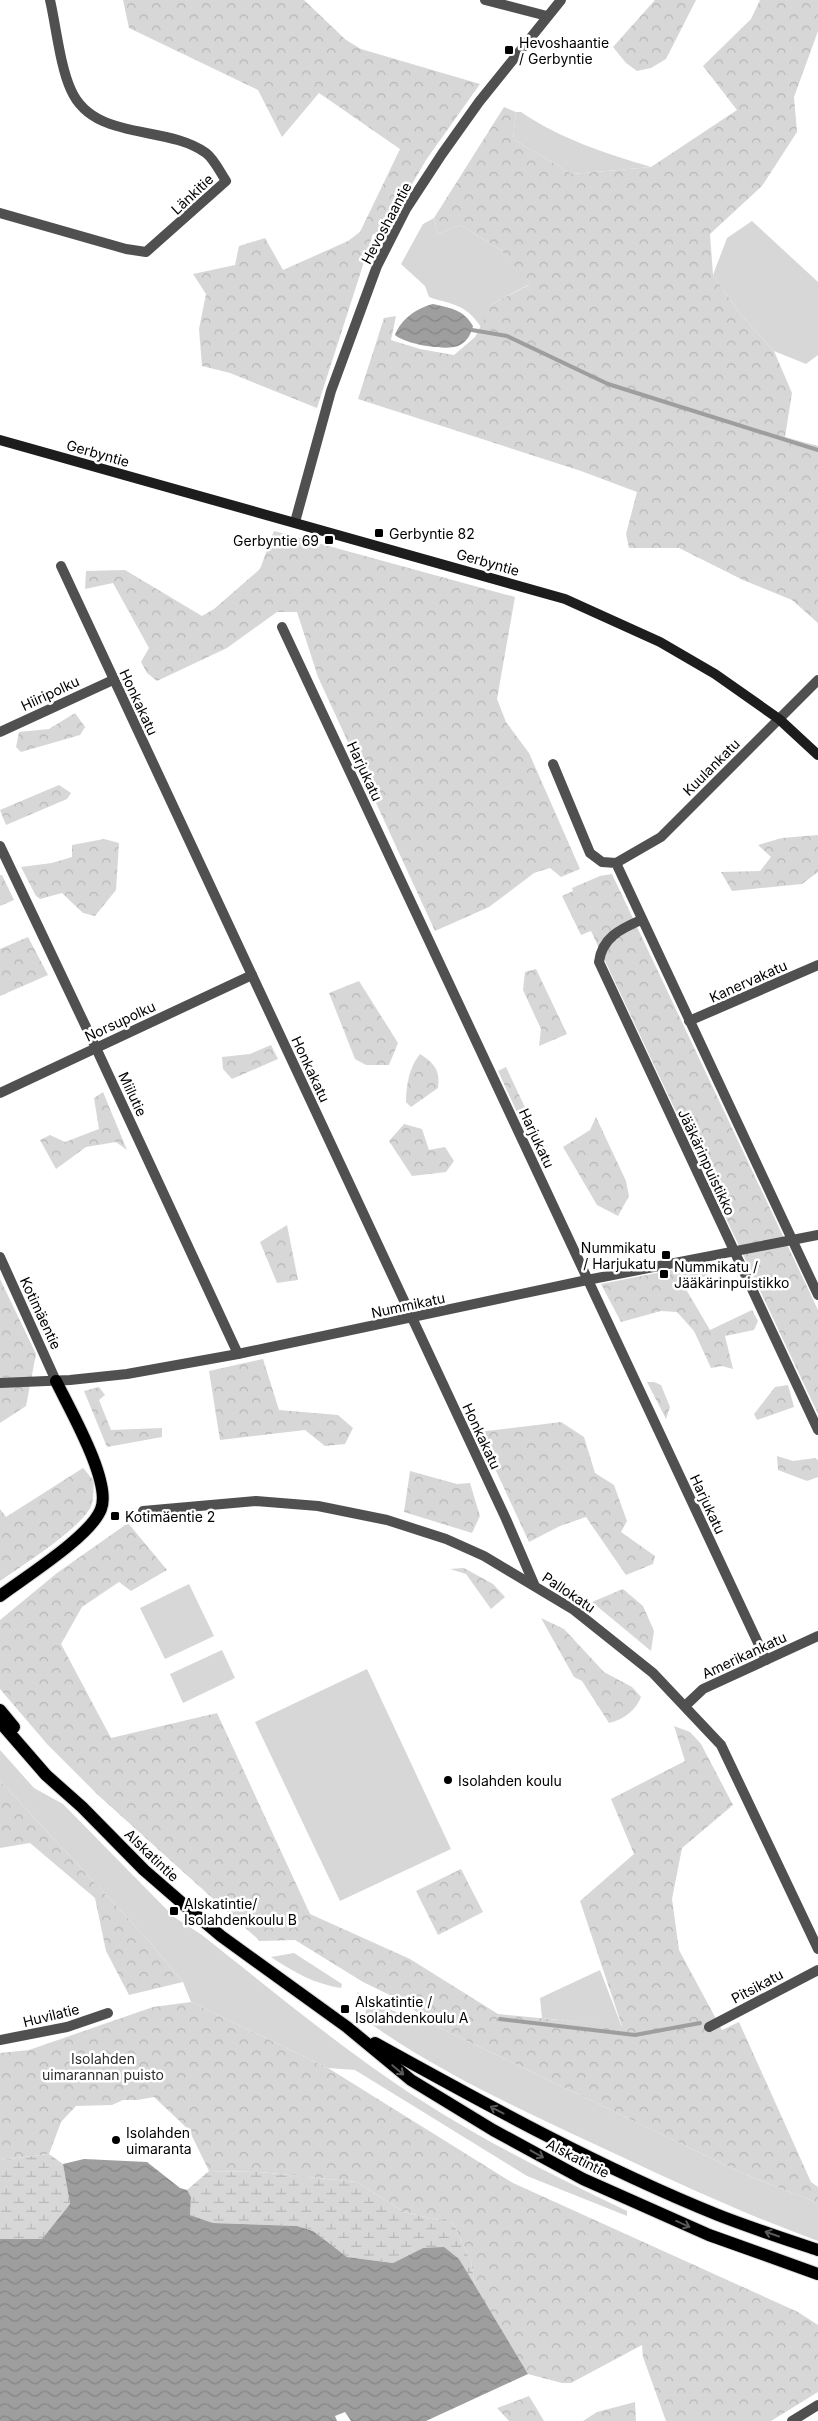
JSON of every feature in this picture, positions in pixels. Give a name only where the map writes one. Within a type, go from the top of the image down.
[{"type":"main road","name":"Gerbyntie","points":[[0,440],[565,599],[660,642],[715,674],[779,719],[818,755]]},
{"type":"main road","points":[[0,1596],[71,1543],[90,1525],[101,1509],[104,1491],[97,1467],[56,1381]]},
{"type":"main road","points":[[0,1710],[82,1806]]},
{"type":"main road","name":"Alskatintie","points":[[0,1722],[46,1775],[82,1806],[144,1870],[182,1904],[250,1957],[347,2027],[410,2080],[492,2130],[583,2179],[708,2235],[818,2274]]},
{"type":"main road","points":[[0,1732],[46,1775]]},
{"type":"main road","name":"Alskatintie","points":[[347,2027],[502,2113],[593,2159],[718,2215],[818,2250]]},
{"type":"street","name":"Länkitie","points":[[0,213],[126,249],[146,252],[226,181],[208,154],[190,143],[104,123],[88,111],[70,89],[50,0]]},
{"type":"street","points":[[485,0],[547,16]]},
{"type":"street","name":"Hevoshaantie","points":[[295,522],[331,391],[377,266],[406,209],[442,154],[479,102],[560,0]]},
{"type":"street","name":"Honkakatu","points":[[61,566],[112,680],[252,975],[534,1584]]},
{"type":"street","name":"Harjukatu","points":[[282,627],[766,1660]]},
{"type":"street","name":"Hiiripolku","points":[[0,732],[112,680]]},
{"type":"street","name":"Kuulankatu","points":[[616,863],[661,837],[818,680]]},
{"type":"street","points":[[553,764],[590,853],[602,862],[616,863],[818,1295]]},
{"type":"street","name":"Miilutie","points":[[0,846],[238,1354]]},
{"type":"street","name":"Jääkärinpuistikko","points":[[641,920],[621,929],[609,938],[600,950],[599,962],[818,1430]]},
{"type":"street","name":"Kanervakatu","points":[[689,1021],[818,965]]},
{"type":"street","name":"Norsupolku","points":[[0,1093],[252,975]]},
{"type":"street","name":"Nummikatu","points":[[0,1383],[56,1381],[127,1374],[238,1354],[587,1280],[818,1235]]},
{"type":"street","name":"Kotimäentie","points":[[0,1258],[56,1381]]},
{"type":"street","name":"Pallokatu","points":[[143,1511],[256,1501],[318,1506],[387,1520],[446,1539],[484,1556],[534,1584],[574,1610],[653,1673],[721,1745],[818,1949]]},
{"type":"street","name":"Amerikankatu","points":[[685,1706],[703,1689],[818,1636]]},
{"type":"street","name":"Pitsikatu","points":[[709,2027],[818,1970]]},
{"type":"street","name":"Huvilatie","points":[[0,2040],[67,2027],[108,2013]]},
{"type":"street","points":[[792,2421],[818,2405]]},
{"type":"green space","points":[[123,0],[304,0],[346,40],[361,49],[480,84],[426,160],[383,234],[373,234],[317,408],[230,373],[202,366],[199,329],[206,294],[193,274],[235,265],[239,246],[265,238],[283,270],[348,241],[360,232],[400,149],[319,93],[282,137],[258,90],[129,28]]},
{"type":"green space","points":[[655,0],[696,0],[666,59],[651,68],[637,71],[626,63],[613,47]]},
{"type":"green space","points":[[760,0],[818,0],[818,31],[794,97],[797,132],[762,186],[710,234],[713,275],[741,315],[774,351],[792,393],[785,437],[818,446],[818,623],[792,600],[743,580],[679,548],[629,548],[626,534],[637,492],[581,471],[358,399],[384,318],[396,316],[391,340],[420,349],[454,355],[475,337],[492,304],[529,285],[501,250],[460,225],[438,234],[434,218],[504,107],[516,112],[513,139],[572,174],[651,167],[737,110],[703,66],[751,19]]},
{"type":"green space","points":[[516,112],[521,112],[567,138],[651,167],[572,174],[513,139]]},
{"type":"green space","points":[[434,218],[438,234],[460,225],[501,250],[530,284],[492,304],[481,327],[470,314],[458,306],[429,297],[425,286],[401,264],[423,224]]},
{"type":"green space","points":[[752,221],[818,282],[818,355],[806,364],[774,351],[741,315],[713,275],[727,238]]},
{"type":"green space","points":[[274,531],[515,597],[497,699],[506,722],[529,753],[580,869],[561,877],[550,868],[534,873],[489,907],[435,931],[318,677],[297,612],[277,612],[227,648],[157,681],[147,673],[141,662],[149,648],[113,583],[85,589],[86,571],[125,570],[202,616],[214,609],[260,569]]},
{"type":"green space","points":[[75,713],[85,727],[80,735],[21,752],[16,747],[19,732],[49,729]]},
{"type":"green space","points":[[59,785],[71,793],[67,799],[6,825],[0,810]]},
{"type":"green space","points":[[818,835],[818,872],[802,884],[732,891],[721,872],[760,871],[771,857],[758,845],[782,838]]},
{"type":"green space","points":[[104,839],[119,843],[116,890],[95,916],[83,913],[62,893],[40,899],[36,896],[21,867],[52,863],[72,857],[72,845]]},
{"type":"green space","points":[[612,874],[818,1310],[818,1414],[591,931],[581,935],[562,896],[573,891],[572,888],[600,876]]},
{"type":"green space","points":[[0,875],[2,875],[14,900],[0,906]]},
{"type":"green space","points":[[28,937],[48,975],[0,996],[0,949]]},
{"type":"green space","points":[[536,969],[567,1034],[539,1046],[541,1029],[523,990],[525,972]]},
{"type":"green space","points":[[359,981],[398,1043],[389,1065],[366,1065],[355,1059],[329,993]]},
{"type":"green space","points":[[271,1045],[278,1059],[232,1079],[223,1069],[222,1057],[250,1054]]},
{"type":"green space","points":[[420,1054],[433,1064],[438,1076],[438,1088],[411,1107],[406,1102],[408,1083],[413,1065]]},
{"type":"green space","points":[[506,1067],[538,1135],[534,1149],[498,1071]]},
{"type":"green space","points":[[103,1092],[127,1150],[116,1142],[86,1147],[56,1169],[40,1140],[50,1135],[65,1142],[99,1129],[94,1098]]},
{"type":"green space","points":[[596,1117],[626,1181],[629,1196],[618,1216],[597,1205],[563,1147],[590,1130]]},
{"type":"green space","points":[[404,1124],[422,1129],[429,1150],[445,1147],[454,1161],[446,1172],[412,1176],[389,1141]]},
{"type":"green space","points":[[287,1225],[298,1280],[277,1283],[260,1242]]},
{"type":"green space","points":[[712,1262],[726,1266],[684,1286],[710,1330],[752,1310],[758,1321],[754,1330],[725,1336],[733,1369],[722,1366],[711,1368],[694,1331],[677,1312],[661,1311],[621,1322],[601,1284]]},
{"type":"green space","points":[[0,1279],[36,1354],[26,1406],[0,1423]]},
{"type":"green space","points":[[263,1359],[279,1410],[338,1415],[353,1428],[345,1444],[325,1446],[305,1430],[220,1440],[209,1371]]},
{"type":"green space","points":[[647,1382],[661,1385],[670,1407],[666,1419]]},
{"type":"green space","points":[[788,1385],[794,1407],[757,1420],[754,1414],[775,1387]]},
{"type":"green space","points":[[99,1387],[105,1395],[99,1400],[111,1430],[162,1428],[162,1437],[107,1447],[84,1391]]},
{"type":"green space","points":[[561,1422],[584,1437],[595,1473],[614,1485],[627,1521],[621,1532],[655,1556],[653,1564],[626,1575],[586,1517],[560,1526],[529,1542],[478,1432]]},
{"type":"green space","points":[[777,1456],[793,1461],[815,1458],[818,1460],[818,1477],[807,1481],[778,1470]]},
{"type":"green space","points":[[83,1468],[94,1481],[93,1502],[87,1513],[51,1545],[0,1581],[0,1509],[6,1517]]},
{"type":"green space","points":[[410,1471],[457,1484],[470,1483],[480,1516],[472,1533],[404,1512]]},
{"type":"green space","points":[[128,1523],[167,1570],[131,1591],[119,1582],[82,1607],[61,1644],[111,1738],[217,1713],[310,1914],[410,1959],[498,2014],[622,2026],[580,1901],[634,1854],[611,1799],[685,1761],[674,1726],[690,1732],[701,1744],[733,1805],[682,1848],[672,1899],[679,1950],[722,2030],[739,2022],[811,2182],[818,2187],[818,2203],[742,2173],[432,2024],[404,2002],[363,1982],[295,1940],[260,1941],[98,1795],[47,1744],[0,1689],[0,1620],[57,1573]]},
{"type":"green space","points":[[464,1568],[493,1584],[505,1597],[491,1609],[466,1574],[450,1569]]},
{"type":"green space","points":[[189,1584],[214,1636],[165,1659],[140,1608]]},
{"type":"green space","points":[[623,1589],[643,1606],[654,1631],[651,1651],[592,1602]]},
{"type":"green space","points":[[541,1618],[564,1629],[604,1672],[632,1687],[641,1697],[628,1714],[619,1720],[609,1723],[582,1681],[574,1677]]},
{"type":"green space","points":[[222,1650],[235,1678],[183,1703],[170,1674]]},
{"type":"green space","points":[[367,1669],[451,1849],[340,1901],[255,1722]]},
{"type":"green space","points":[[0,1750],[34,1788],[63,1804],[174,1917],[202,1935],[356,2056],[438,2111],[531,2164],[627,2211],[627,2216],[527,2176],[355,2070],[328,2068],[191,2002],[183,1982],[148,1940],[0,1781]]},
{"type":"green space","points":[[0,1781],[148,1940],[183,1982],[129,1995],[106,1951],[95,1898],[30,1843],[0,1848]]},
{"type":"green space","points":[[461,1869],[483,1912],[438,1935],[416,1891]]},
{"type":"green space","points":[[294,1953],[342,1984],[341,1988],[322,1984],[304,1977],[271,1957]]},
{"type":"green space","points":[[600,1970],[622,2027],[542,2018],[540,1998]]},
{"type":"green space","points":[[357,1992],[393,2011],[432,2024],[742,2173],[818,2203],[818,2241],[732,2207],[676,2182],[533,2115],[446,2071],[364,2019],[366,2011]]},
{"type":"green space","name":"Isolahden uimarannan puisto","points":[[191,2002],[328,2068],[513,2183],[798,2312],[818,2325],[818,2392],[771,2421],[666,2421],[643,2357],[642,2345],[571,2383],[562,2383],[528,2374],[475,2287],[471,2261],[453,2223],[404,2212],[357,2182],[260,2172],[209,2171],[189,2130],[154,2097],[123,2100],[112,2105],[76,2106],[61,2122],[49,2154],[0,2160],[0,2053],[29,2050],[153,2007]]},
{"type":"green space","points":[[49,2154],[63,2164],[70,2204],[42,2239],[0,2239],[0,2160]]},
{"type":"green space","points":[[209,2171],[260,2172],[357,2182],[404,2212],[453,2223],[471,2261],[475,2287],[459,2259],[423,2248],[393,2263],[347,2257],[313,2231],[297,2226],[213,2223],[190,2215],[191,2197],[187,2190]]},
{"type":"green space","points":[[529,2396],[544,2421],[509,2421],[497,2408]]},
{"type":"green space","points":[[635,2402],[636,2421],[583,2421],[597,2412]]},
{"type":"water","points":[[433,304],[456,310],[465,316],[473,326],[469,337],[463,343],[446,348],[427,346],[395,335],[405,319],[421,308]]},
{"type":"water","points":[[84,2159],[147,2162],[180,2188],[187,2190],[191,2197],[190,2215],[213,2223],[297,2226],[313,2231],[347,2257],[393,2263],[423,2248],[444,2247],[459,2259],[528,2374],[426,2421],[351,2421],[345,2412],[335,2416],[337,2421],[0,2421],[0,2239],[42,2239],[70,2204],[63,2164]]},
{"type":"waterway","points":[[472,330],[507,336],[608,384],[818,450]]},
{"type":"waterway","points":[[500,2019],[635,2035],[700,2023]]},
{"type":"place","name":"Hevoshaantie / Gerbyntie","points":[[509,50]]},
{"type":"place","name":"Gerbyntie 82","points":[[379,533]]},
{"type":"place","name":"Gerbyntie 69","points":[[329,540]]},
{"type":"place","name":"Nummikatu / Harjukatu","points":[[666,1255]]},
{"type":"place","name":"Nummikatu / Jääkärinpuistikko","points":[[664,1274]]},
{"type":"place","name":"Kotimäentie 2","points":[[115,1516]]},
{"type":"place","name":"Isolahden koulu","points":[[448,1780]]},
{"type":"place","name":"Alskatintie/ Isolahdenkoulu B","points":[[174,1911]]},
{"type":"place","name":"Alskatintie / Isolahdenkoulu A","points":[[345,2009]]},
{"type":"place","name":"Isolahden uimaranta","points":[[116,2140]]}]
